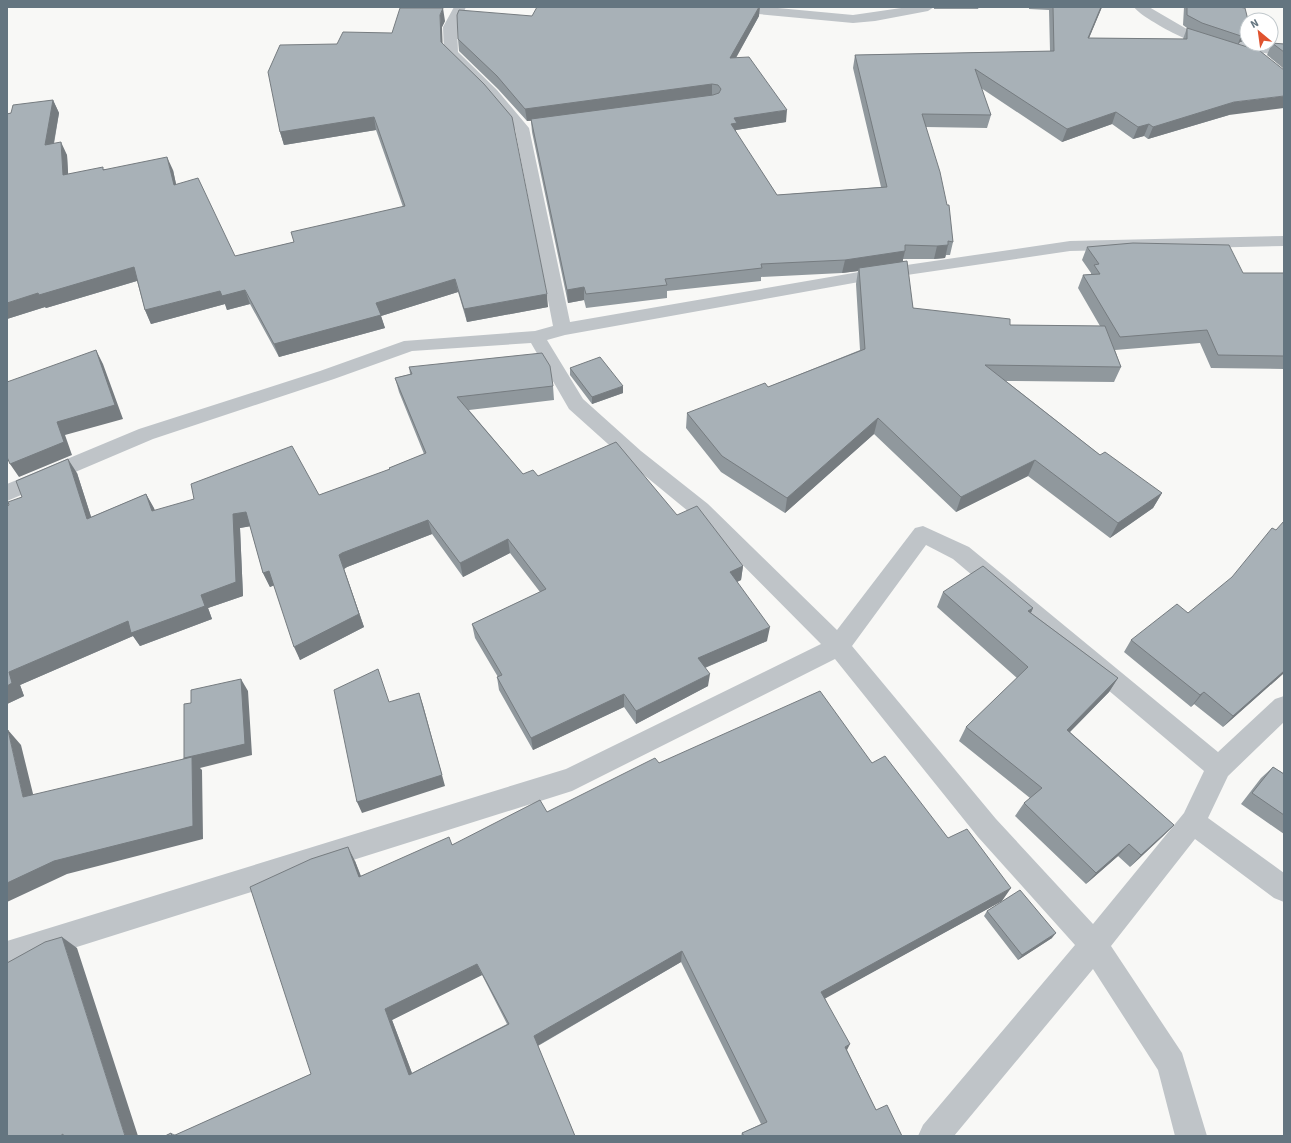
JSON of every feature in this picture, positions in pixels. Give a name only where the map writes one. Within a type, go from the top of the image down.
[{"type":"street","points":[[460,7],[450,27],[451,52],[492,93],[522,128],[563,329]]},
{"type":"street","points":[[726,7],[853,18],[875,17],[928,7]]},
{"type":"street","points":[[1140,7],[1192,38],[1260,59],[1266,64]]},
{"type":"street","points":[[1192,38],[1284,52]]},
{"type":"street","points":[[522,128],[538,126]]},
{"type":"street","points":[[7,492],[146,434],[327,375],[410,345],[536,337],[563,329],[859,277],[1070,246],[1284,241]]},
{"type":"street","points":[[536,337],[576,404],[634,456],[701,510],[838,646],[987,828],[1094,945],[1171,1064],[1192,1136]]},
{"type":"street","points":[[7,955],[572,779],[838,646],[923,534],[961,553],[1219,768]]},
{"type":"street","points":[[934,1136],[1094,945],[1193,822],[1219,768],[1284,706]]},
{"type":"street","points":[[1193,822],[1284,889]]},
{"type":"building","points":[[537,7],[759,7],[730,58],[749,57],[787,110],[734,118],[737,123],[731,124],[777,195],[887,187],[855,55],[1054,51],[1053,7],[1101,7],[1088,38],[1187,39],[1187,28],[1239,44],[1239,52],[1261,52],[1284,70],[1284,96],[1234,102],[1153,127],[1149,124],[1138,127],[1116,112],[1067,129],[975,69],[991,115],[922,114],[940,172],[947,205],[949,205],[953,242],[948,241],[948,245],[905,245],[905,251],[845,260],[761,264],[762,268],[665,279],[667,285],[586,294],[584,287],[567,290],[531,119],[713,95],[719,93],[721,89],[718,85],[712,84],[525,109],[497,76],[458,39],[457,15],[459,10],[532,16]]},
{"type":"building","points":[[1187,7],[1238,7],[1245,8],[1246,12],[1239,12],[1239,35],[1202,23],[1187,15]]},
{"type":"building","points":[[400,8],[443,8],[440,15],[441,42],[484,84],[512,117],[547,294],[464,309],[455,279],[376,303],[381,315],[274,344],[245,290],[222,296],[220,291],[145,310],[134,267],[7,303],[7,114],[11,113],[13,105],[53,100],[45,145],[61,142],[63,175],[103,167],[103,170],[167,157],[174,185],[198,178],[235,256],[294,242],[291,232],[405,206],[374,117],[280,132],[268,72],[280,45],[337,44],[343,32],[392,33]]},
{"type":"building","points":[[1279,44],[1284,44],[1284,52],[1279,48]]},
{"type":"building","points":[[1133,243],[1229,245],[1243,273],[1284,273],[1284,356],[1218,355],[1207,330],[1120,337],[1083,275],[1100,274],[1094,265],[1099,264],[1087,247]]},
{"type":"building","points":[[907,261],[913,308],[1010,319],[1010,325],[1105,326],[1121,367],[985,365],[1100,455],[1105,452],[1162,493],[1118,523],[1035,460],[961,497],[878,418],[787,498],[722,456],[687,413],[765,383],[768,387],[865,349],[859,268]]},
{"type":"building","points":[[96,350],[115,405],[57,422],[64,442],[10,464],[7,457],[7,382]]},
{"type":"building","points":[[542,353],[550,366],[553,386],[457,397],[523,474],[533,470],[538,476],[616,442],[677,515],[697,506],[743,566],[730,572],[770,627],[698,658],[710,674],[636,711],[624,694],[531,738],[497,677],[502,675],[472,624],[546,589],[508,539],[460,563],[428,520],[342,553],[339,555],[359,614],[294,647],[269,571],[263,573],[246,512],[233,514],[236,582],[201,595],[205,606],[131,633],[128,621],[9,672],[12,683],[7,686],[7,506],[9,505],[8,502],[22,497],[16,481],[68,459],[87,519],[146,494],[152,511],[194,499],[191,484],[292,446],[319,495],[390,469],[389,468],[426,453],[395,378],[412,374],[409,367]]},
{"type":"building","points":[[600,357],[623,386],[592,397],[570,368]]},
{"type":"building","points":[[1284,521],[1284,671],[1233,716],[1204,692],[1200,695],[1131,640],[1177,604],[1188,613],[1232,577],[1272,528],[1276,530]]},
{"type":"building","points":[[983,566],[1033,608],[1028,611],[1118,678],[1067,730],[1174,825],[1141,855],[1129,844],[1096,873],[1024,803],[1042,788],[966,727],[1028,667],[943,592]]},
{"type":"building","points":[[378,669],[389,702],[419,693],[442,775],[357,802],[334,690]]},
{"type":"building","points":[[241,679],[245,744],[184,758],[184,704],[191,703],[191,690]]},
{"type":"building","points":[[820,691],[872,763],[885,756],[948,838],[967,829],[1011,888],[821,992],[850,1044],[845,1047],[876,1110],[887,1105],[902,1136],[744,1136],[742,1133],[767,1122],[682,951],[534,1036],[575,1136],[173,1136],[311,1074],[250,887],[311,859],[348,847],[359,877],[449,837],[452,845],[540,800],[547,812],[655,758],[659,763]],"holes":[[[477,964],[509,1024],[409,1075],[385,1009]]]},
{"type":"building","points":[[8,730],[23,797],[192,757],[193,826],[54,861],[7,883]]},
{"type":"building","points":[[1273,767],[1284,774],[1284,815],[1252,793]]},
{"type":"building","points":[[1020,890],[1056,933],[1022,955],[987,911]]},
{"type":"building","points":[[62,937],[125,1136],[63,1136],[63,1134],[60,1136],[7,1136],[7,963],[45,942]]},
{"type":"building","points":[[171,1133],[172,1136],[165,1136]]}]
